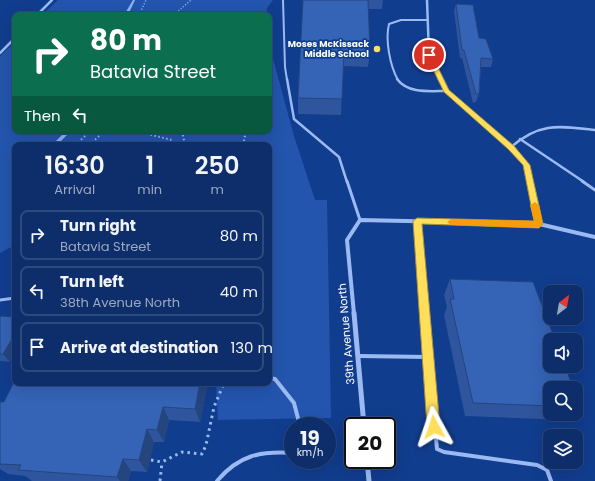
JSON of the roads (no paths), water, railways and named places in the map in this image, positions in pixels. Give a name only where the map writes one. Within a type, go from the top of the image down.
[{"type":"street","points":[[41,12],[52,0]]},
{"type":"street","points":[[427,0],[429,55],[446,91],[511,147],[526,165],[539,224]]},
{"type":"street","points":[[0,52],[12,41]]},
{"type":"street","points":[[360,220],[539,224],[595,237]]},
{"type":"street","name":"39th Avenue North","points":[[360,220],[347,240],[363,417]]},
{"type":"street","points":[[368,469],[369,481]]},
{"type":"lane","points":[[283,0],[285,67],[294,119],[339,156],[360,220]]},
{"type":"lane","points":[[427,20],[401,20],[389,24],[387,31],[396,76],[400,83],[412,89],[446,91]]},
{"type":"lane","points":[[511,147],[520,139],[536,130],[555,127],[595,130]]},
{"type":"lane","points":[[520,139],[595,190]]},
{"type":"lane","points":[[417,221],[435,441],[437,449],[444,452],[537,465],[547,470],[551,481]]},
{"type":"lane","points":[[0,300],[12,298]]},
{"type":"lane","points":[[358,356],[428,357]]},
{"type":"lane","points":[[272,378],[275,379],[294,402],[298,417]]},
{"type":"lane","points":[[217,481],[225,470],[246,457],[263,452],[284,453]]},
{"type":"waterway","points":[[128,12],[134,0]]},
{"type":"waterway","points":[[57,142],[66,134]]},
{"type":"place","name":"Moses McKissack Middle School","points":[[377,49]]}]
